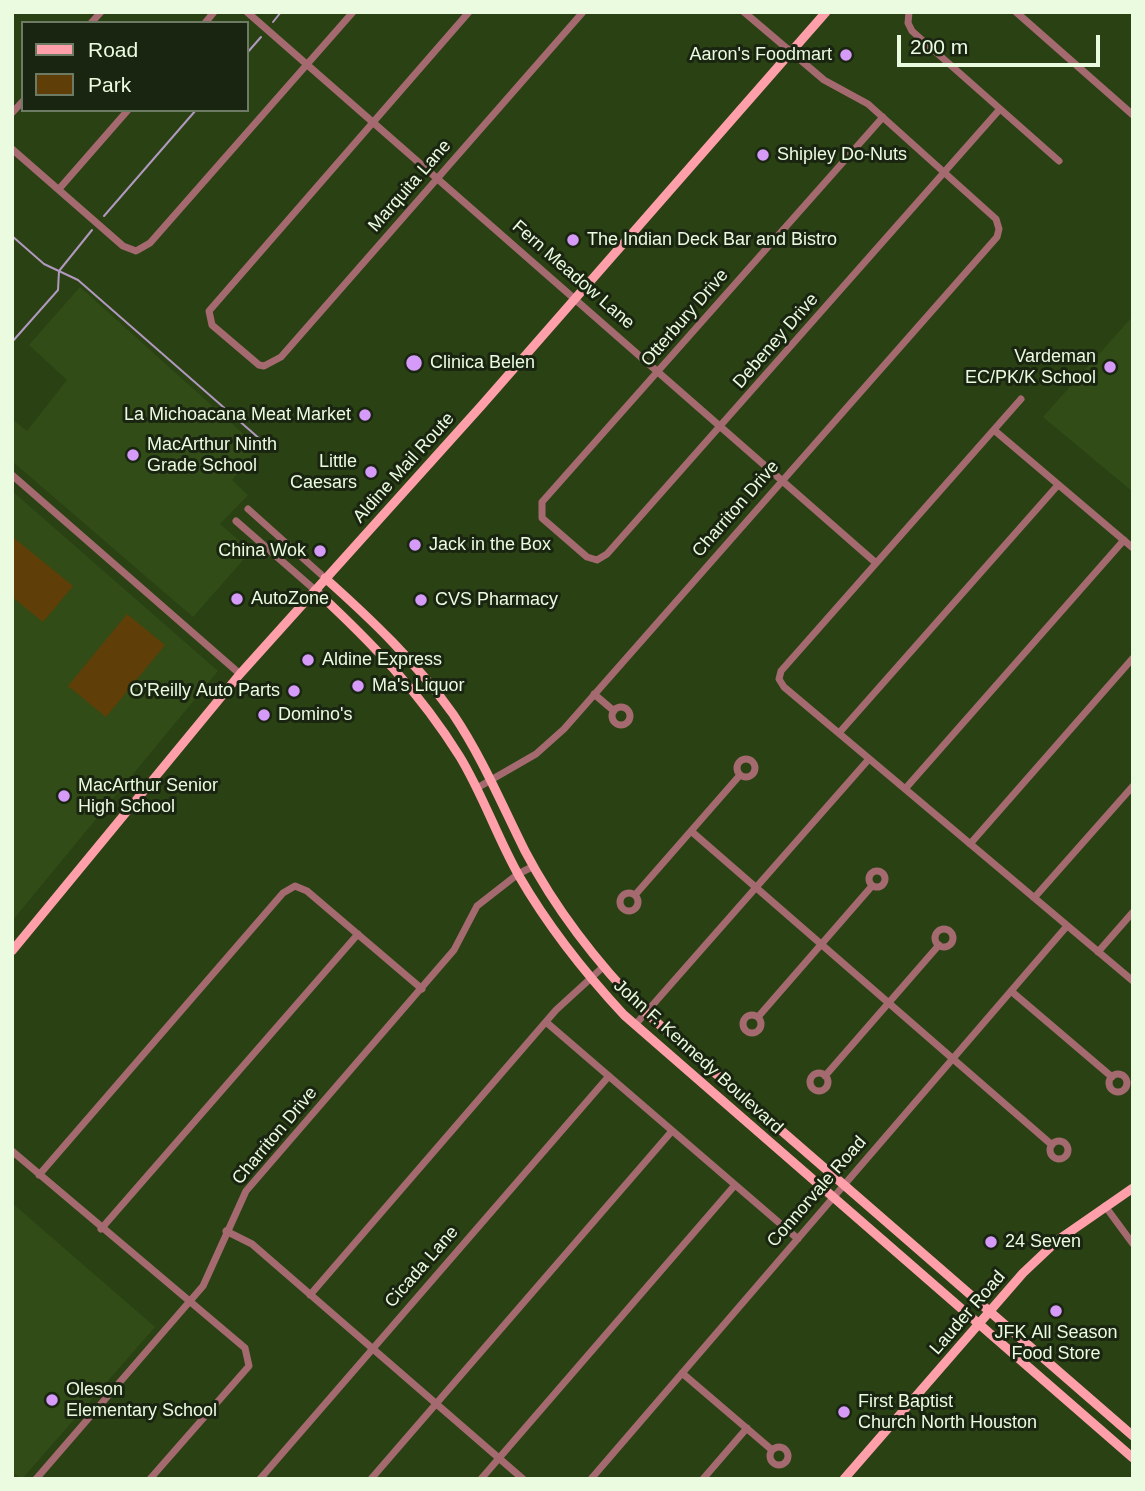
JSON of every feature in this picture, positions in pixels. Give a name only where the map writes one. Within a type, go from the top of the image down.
[{"type":"main road","name":"Aldine Mail Route","points":[[12,951],[240,674],[826,12]]},
{"type":"main road","name":"John F. Kennedy Boulevard","points":[[325,578],[376,623],[418,669],[453,715],[491,780],[534,866],[572,927],[602,968],[646,1013],[1133,1436]]},
{"type":"main road","name":"John F. Kennedy Boulevard","points":[[314,590],[405,678],[460,757],[518,874],[590,978],[635,1026],[1133,1458]]},
{"type":"main road","points":[[405,678],[418,669]]},
{"type":"main road","name":"Lauder Road","points":[[844,1479],[1041,1255],[1133,1188]]},
{"type":"street","name":"Fern Meadow Lane","points":[[247,12],[722,426],[876,564]]},
{"type":"street","points":[[12,149],[120,243],[136,251],[150,243],[353,12]]},
{"type":"street","points":[[373,122],[469,12]]},
{"type":"street","name":"Marquita Lane","points":[[373,122],[209,311],[212,325],[253,361],[264,366],[281,357],[583,12]]},
{"type":"street","points":[[744,12],[824,80],[858,97],[944,172]]},
{"type":"street","points":[[909,12],[908,23],[912,31],[1059,161]]},
{"type":"street","points":[[1016,12],[1133,115]]},
{"type":"street","name":"Debeney Drive","points":[[565,539],[587,557],[602,558],[722,426],[1000,109]]},
{"type":"street","points":[[59,189],[126,112]]},
{"type":"street","name":"Otterbury Drive","points":[[565,539],[542,518],[542,502],[883,117]]},
{"type":"street","name":"Charriton Drive","points":[[477,788],[550,743],[992,243],[999,229],[996,219],[944,172]]},
{"type":"street","points":[[1021,399],[781,671],[779,679],[784,687],[1133,981]]},
{"type":"street","points":[[994,430],[1133,548]]},
{"type":"street","points":[[12,475],[240,674]]},
{"type":"street","points":[[839,733],[1058,485]]},
{"type":"street","name":"John F. Kennedy Boulevard","points":[[248,509],[325,578]]},
{"type":"street","name":"John F. Kennedy Boulevard","points":[[236,521],[314,590]]},
{"type":"street","points":[[905,789],[1124,540]]},
{"type":"street","points":[[970,844],[1133,658]]},
{"type":"street","points":[[594,694],[614,711]]},
{"type":"street","points":[[635,1026],[869,759]]},
{"type":"street","points":[[635,895],[740,775]]},
{"type":"street","points":[[1034,898],[1133,786]]},
{"type":"street","points":[[691,831],[1052,1145]]},
{"type":"street","name":"Charriton Drive","points":[[36,1479],[190,1301],[212,1270],[226,1231],[246,1191],[454,950],[477,906],[518,874],[534,866]]},
{"type":"street","points":[[39,1175],[282,893],[295,886],[307,891],[422,989]]},
{"type":"street","points":[[758,1017],[872,886]]},
{"type":"street","points":[[1098,952],[1133,912]]},
{"type":"street","name":"Connorvale Road","points":[[591,1479],[1067,926]]},
{"type":"street","points":[[101,1229],[358,934]]},
{"type":"street","points":[[825,1076],[939,944]]},
{"type":"street","points":[[310,1295],[546,1022],[602,968]]},
{"type":"street","points":[[1011,991],[1112,1077]]},
{"type":"street","points":[[546,1022],[798,1239]]},
{"type":"street","name":"Cicada Lane","points":[[260,1479],[608,1076]]},
{"type":"street","points":[[371,1479],[672,1131]]},
{"type":"street","points":[[12,1151],[101,1229],[245,1348],[249,1357],[249,1366],[150,1479]]},
{"type":"street","points":[[481,1479],[736,1185]]},
{"type":"street","points":[[1105,1206],[1133,1244]]},
{"type":"street","points":[[226,1231],[252,1244],[523,1479]]},
{"type":"street","points":[[682,1373],[772,1450]]},
{"type":"street","points":[[703,1479],[747,1428]]},
{"type":"shaded area","name":"MacArthur Ninth Grade School","points":[[80,287],[259,448],[232,480],[248,495],[220,524],[251,551],[193,617],[12,461],[12,419],[27,431],[67,380],[29,345]]},
{"type":"shaded area","name":"Vardeman EC/PK/K School","points":[[1133,316],[1133,492],[1043,417]]},
{"type":"shaded area","name":"MacArthur Senior High School","points":[[12,491],[218,671],[12,921]]},
{"type":"shaded area","name":"Oleson Elementary School","points":[[12,1203],[155,1327],[22,1479],[12,1472]]},
{"type":"green space","points":[[14,538],[73,586],[43,622],[12,597]]},
{"type":"green space","points":[[127,614],[165,645],[106,717],[68,686]]},
{"type":"waterway","points":[[273,22],[281,12]]},
{"type":"waterway","points":[[248,52],[261,37]]},
{"type":"waterway","points":[[104,216],[194,112]]},
{"type":"waterway","points":[[12,342],[58,290],[59,271],[92,230]]},
{"type":"waterway","points":[[12,236],[44,264],[78,280],[261,440]]},
{"type":"place","name":"Aaron's Foodmart","points":[[846,55]]},
{"type":"place","name":"Shipley Do-Nuts","points":[[763,155]]},
{"type":"place","name":"The Indian Deck Bar and Bistro","points":[[573,240]]},
{"type":"place","name":"Clinica Belen","points":[[414,363]]},
{"type":"place","name":"Vardeman EC/PK/K School","points":[[1110,367]]},
{"type":"place","name":"La Michoacana Meat Market","points":[[365,415]]},
{"type":"place","name":"MacArthur Ninth Grade School","points":[[133,455]]},
{"type":"place","name":"Little Caesars","points":[[371,472]]},
{"type":"place","name":"Jack in the Box","points":[[415,545]]},
{"type":"place","name":"China Wok","points":[[320,551]]},
{"type":"place","name":"AutoZone","points":[[237,599]]},
{"type":"place","name":"CVS Pharmacy","points":[[421,600]]},
{"type":"place","name":"Aldine Express","points":[[308,660]]},
{"type":"place","name":"Ma's Liquor","points":[[358,686]]},
{"type":"place","name":"O'Reilly Auto Parts","points":[[294,691]]},
{"type":"place","name":"Domino's","points":[[264,715]]},
{"type":"place","name":"MacArthur Senior High School","points":[[64,796]]},
{"type":"place","name":"24 Seven","points":[[991,1242]]},
{"type":"place","name":"JFK All Season Food Store","points":[[1056,1311]]},
{"type":"place","name":"Oleson Elementary School","points":[[52,1400]]},
{"type":"place","name":"First Baptist Church North Houston","points":[[844,1412]]}]
